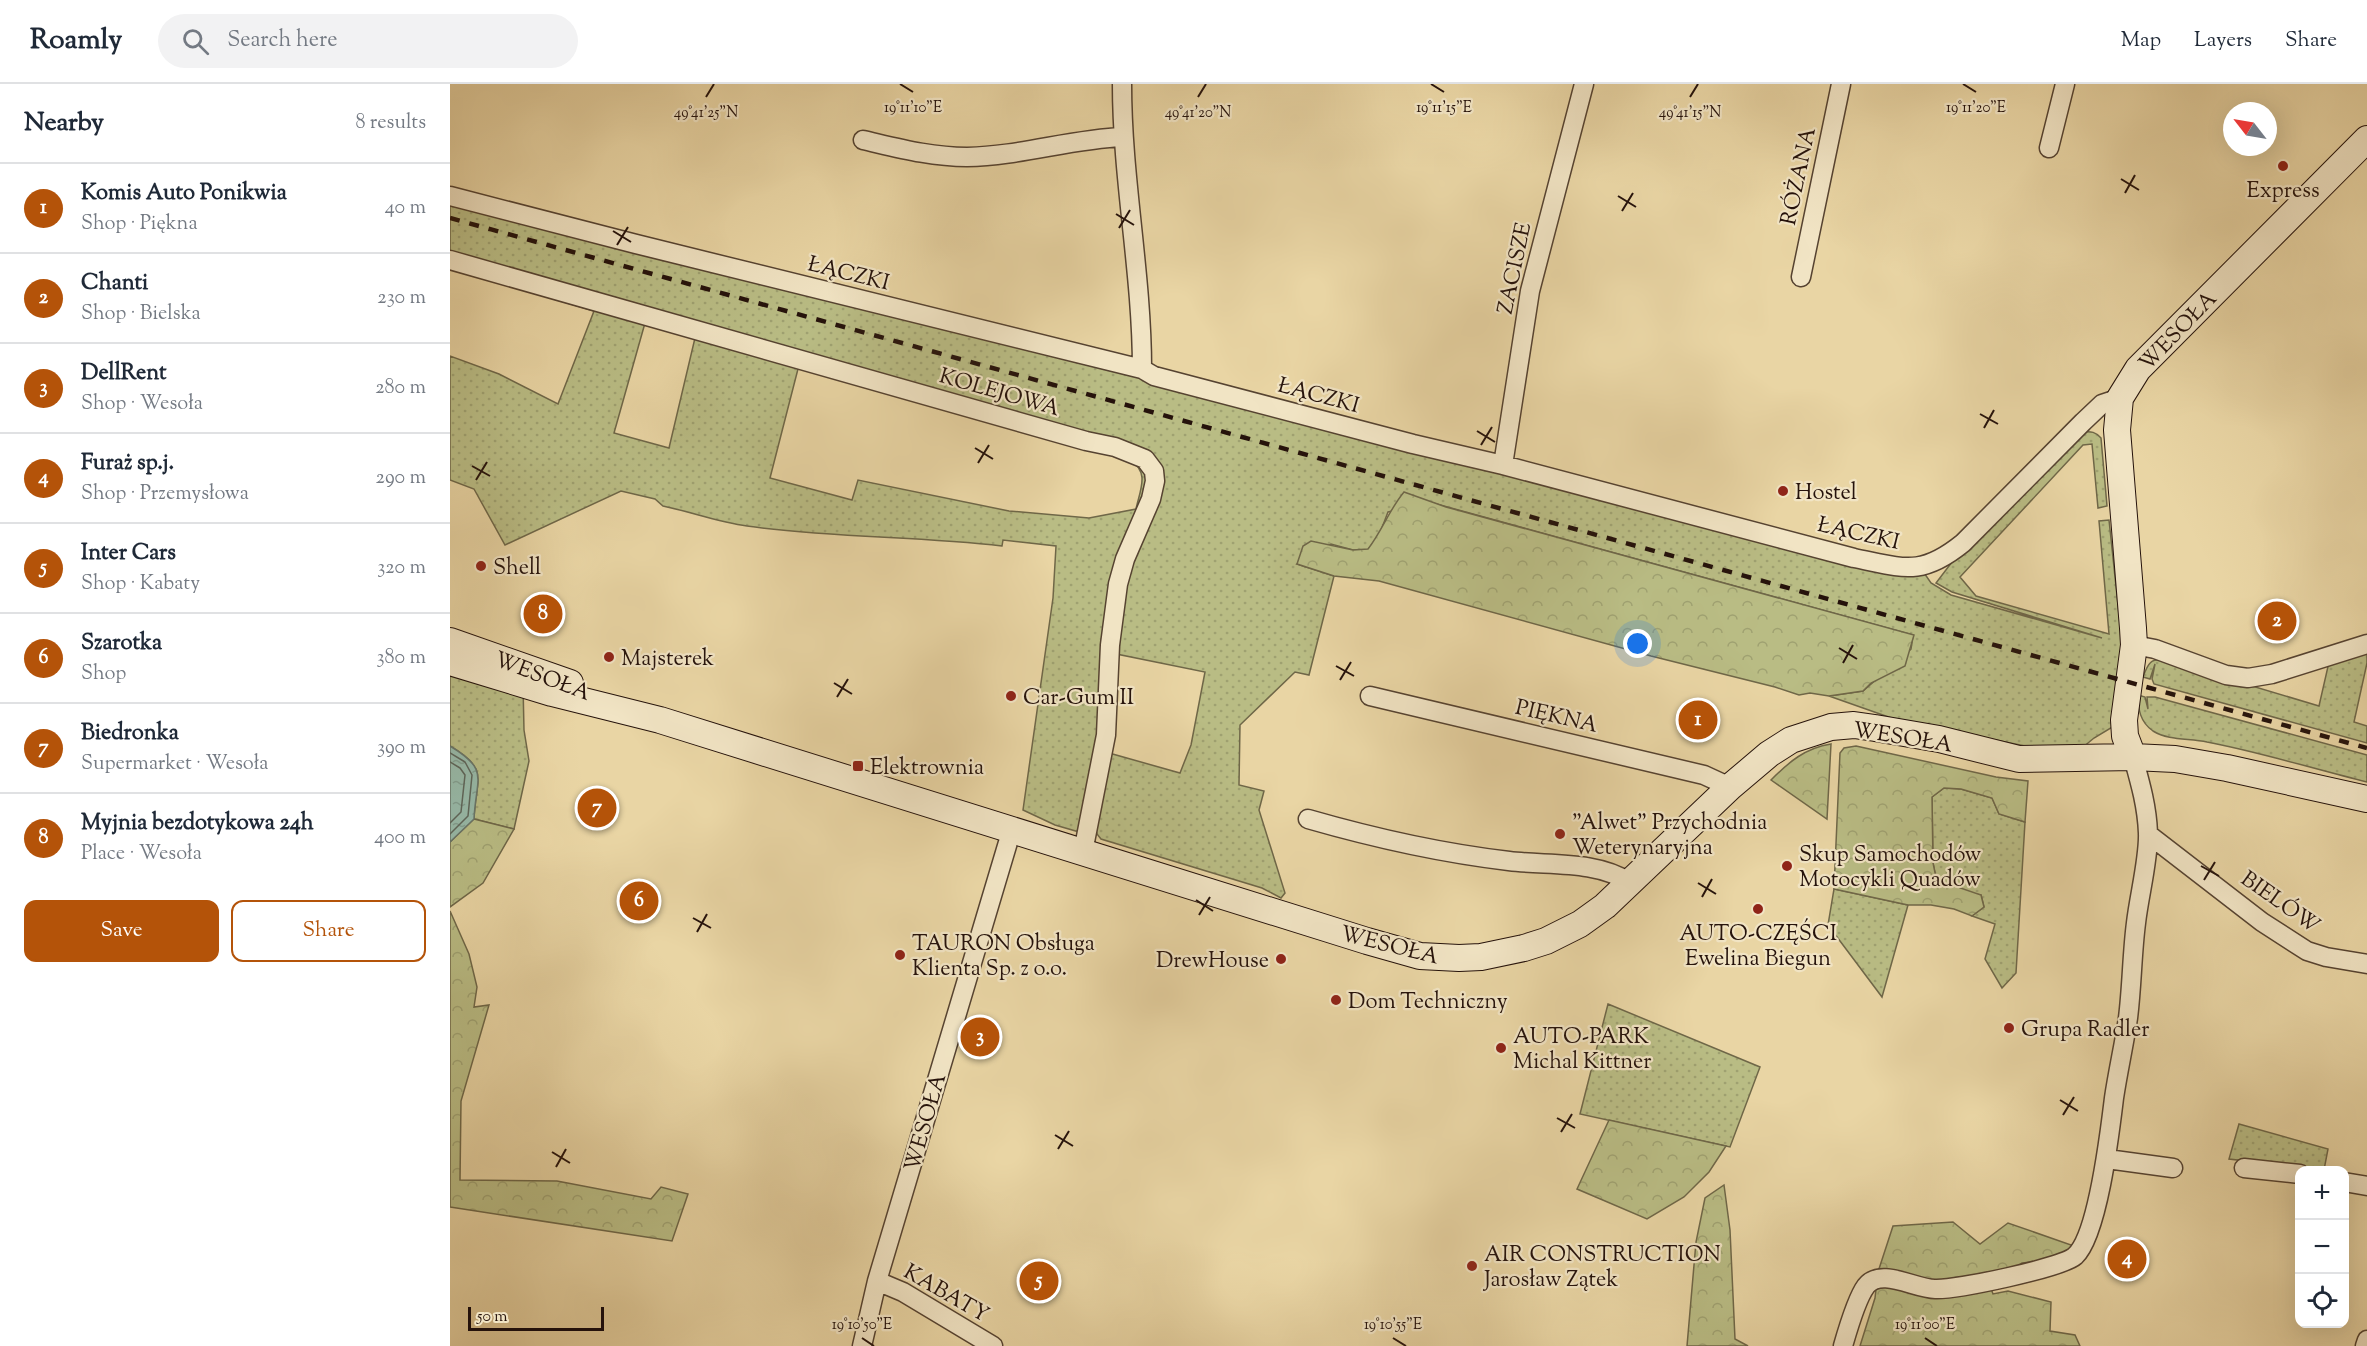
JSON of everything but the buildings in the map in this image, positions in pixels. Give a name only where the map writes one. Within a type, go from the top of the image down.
[{"type":"street","points":[[1122,84],[1123,137],[1142,334],[1142,369]]},
{"type":"street","name":"ZACISZE","points":[[1503,465],[1530,291],[1584,84]]},
{"type":"street","name":"RÓŻANA","points":[[1801,277],[1841,84]]},
{"type":"street","points":[[2049,148],[2065,84]]},
{"type":"street","points":[[863,140],[908,151],[940,156],[969,157],[1123,137]]},
{"type":"street","name":"WESOŁA","points":[[450,662],[552,693],[633,712],[1420,956],[1481,957],[1524,948],[1546,941],[1580,924],[1605,906],[1730,786],[1769,754],[1791,740],[1831,727],[1854,725],[1931,738],[2019,759],[2133,757],[2125,736],[2124,720],[2133,645],[2130,577],[2117,430],[2120,398],[2138,369],[2367,139]]},
{"type":"street","name":"ŁĄCZKI","points":[[450,196],[1142,369],[1154,376],[1413,444],[1503,465],[1854,558],[1899,567],[1920,567],[1944,558],[1964,543],[2102,404],[2120,398]]},
{"type":"street","name":"KOLEJOWA","points":[[450,260],[1086,441],[1115,447],[1145,459],[1154,471],[1155,481],[1151,499],[1125,559],[1118,584],[1110,645],[1106,735],[1083,852]]},
{"type":"street","name":"WESOŁA","points":[[450,641],[557,677],[633,712]]},
{"type":"street","points":[[2133,645],[2155,650],[2226,675],[2248,678],[2272,674],[2367,644]]},
{"type":"street","name":"PIĘKNA","points":[[1370,696],[1704,775],[1730,786]]},
{"type":"street","points":[[1843,1346],[1866,1286],[1875,1280],[1890,1279],[1934,1289],[1970,1286],[2055,1266],[2074,1257],[2089,1232],[2107,1159],[2128,1016],[2136,924],[2148,834],[2145,801],[2133,757],[2175,759],[2227,768],[2367,799]]},
{"type":"street","points":[[1308,819],[1373,838],[1430,849],[1509,861],[1601,869],[1629,882]]},
{"type":"street","name":"WESOŁA","points":[[862,1346],[878,1281],[1011,829]]},
{"type":"street","name":"BIELÓW","points":[[2148,834],[2262,922],[2307,951],[2326,957],[2367,964]]},
{"type":"street","points":[[2107,1159],[2173,1168]]},
{"type":"street","points":[[2244,1168],[2295,1173]]},
{"type":"street","points":[[2349,1183],[2367,1186]]},
{"type":"street","name":"KABATY","points":[[878,1281],[903,1292],[993,1346]]},
{"type":"street","points":[[2365,1346],[2367,1340]]},
{"type":"green space","points":[[450,196],[1920,567],[1931,583],[1951,595],[2102,638],[1952,592],[1936,583],[1952,562],[2083,432],[2093,432],[2101,438],[2107,506],[2098,508],[2092,444],[2083,445],[1960,577],[1976,596],[2109,634],[2099,521],[2109,520],[2122,643],[2124,720],[2094,738],[2070,758],[2025,746],[1897,720],[1829,696],[1863,691],[1911,649],[1913,635],[1433,503],[1388,512],[1380,533],[1368,550],[1353,550],[1331,544],[1297,564],[1334,576],[1309,675],[1295,672],[1240,725],[1239,785],[1264,791],[1259,810],[1285,893],[1281,898],[1262,888],[1101,839],[1097,834],[1095,826],[1109,753],[1180,773],[1191,745],[1205,672],[1116,654],[1086,834],[1055,825],[1023,810],[1053,598],[1056,546],[1003,540],[1002,546],[811,533],[747,526],[663,506],[655,499],[621,491],[505,545],[474,489],[450,480],[450,356],[499,374],[558,404],[594,311],[450,268]],"holes":[[[645,323],[695,338],[669,448],[614,433]],[[799,365],[1130,460],[1140,470],[1142,476],[1136,509],[1089,518],[1009,511],[858,480],[852,500],[770,478]]]},
{"type":"green space","points":[[1404,492],[1446,507],[1914,635],[1905,666],[1871,683],[1863,691],[1829,696],[1810,693],[1799,695],[1379,581],[1334,576],[1297,564],[1303,546],[1311,541],[1353,550],[1368,549]]},
{"type":"green space","points":[[2367,652],[2367,663],[2354,722],[2367,726],[2367,743],[2154,684],[2152,679],[2155,664],[2150,679],[2143,677],[2151,662],[2165,660],[2319,706],[2329,662]]},
{"type":"green space","points":[[450,662],[523,685],[524,730],[529,761],[514,829],[474,819],[478,784],[476,769],[463,754],[450,746]]},
{"type":"green space","points":[[2138,695],[2145,697],[2148,709],[2147,697],[2155,697],[2367,755],[2367,782],[2247,751],[2159,734],[2153,731],[2143,719],[2139,710]]},
{"type":"green space","points":[[1831,744],[1827,819],[1771,780],[1798,757],[1813,749]]},
{"type":"green space","points":[[1856,746],[1996,777],[2028,781],[2025,822],[1999,814],[1992,798],[1961,789],[1944,788],[1932,797],[1933,863],[1938,887],[1949,884],[1981,895],[1984,907],[1972,916],[1954,909],[1931,905],[1908,905],[1834,889],[1840,753],[1844,748]]},
{"type":"green space","points":[[1944,788],[1961,789],[1992,798],[1999,814],[2025,822],[2016,973],[2002,988],[1985,959],[1995,924],[1972,916],[1984,907],[1981,895],[1938,888],[1933,863],[1932,797]]},
{"type":"green space","points":[[474,819],[514,829],[483,883],[450,907],[450,842]]},
{"type":"green space","points":[[1834,889],[1908,905],[1882,997],[1828,925]]},
{"type":"green space","points":[[450,911],[469,954],[477,987],[474,1007],[489,1005],[461,1101],[460,1180],[557,1181],[651,1199],[661,1187],[688,1194],[672,1241],[450,1207]]},
{"type":"green space","points":[[1608,1004],[1760,1067],[1730,1147],[1580,1114]]},
{"type":"green space","points":[[1609,1120],[1726,1146],[1709,1172],[1684,1197],[1647,1219],[1577,1189]]},
{"type":"green space","points":[[2239,1124],[2328,1149],[2325,1166],[2295,1167],[2229,1159]]},
{"type":"green space","points":[[1724,1185],[1730,1230],[1735,1339],[1748,1346],[1687,1346],[1696,1242],[1705,1198]]},
{"type":"green space","points":[[1953,1222],[1980,1244],[2008,1223],[2074,1246],[2061,1259],[2022,1263],[1990,1286],[1993,1294],[2008,1291],[2051,1302],[2050,1331],[2075,1335],[2080,1346],[1860,1346],[1875,1298],[1878,1272],[1893,1226]]},
{"type":"water","points":[[450,746],[471,762],[476,769],[478,784],[474,819],[450,842]]},
{"type":"railway","points":[[450,218],[2367,748]]},
{"type":"place","name":"Express","points":[[2283,166]]},
{"type":"place","name":"Hostel","points":[[1783,491]]},
{"type":"place","name":"Shell","points":[[481,566]]},
{"type":"place","name":"Myjnia bezdotykowa 24h","points":[[543,614]]},
{"type":"place","name":"Chanti","points":[[2277,621]]},
{"type":"place","name":"Majsterek","points":[[609,657]]},
{"type":"place","name":"Car-Gum II","points":[[1011,696]]},
{"type":"place","name":"Komis Auto Ponikwia","points":[[1698,720]]},
{"type":"place","name":"Elektrownia","points":[[858,766]]},
{"type":"place","name":"Biedronka","points":[[597,808]]},
{"type":"place","name":"\"Alwet\" Przychodnia Weterynaryjna","points":[[1560,834]]},
{"type":"place","name":"Skup Samochodów Motocykli Quadów","points":[[1787,866]]},
{"type":"place","name":"Szarotka","points":[[639,901]]},
{"type":"place","name":"AUTO-CZĘŚCI Ewelina Biegun","points":[[1758,909]]},
{"type":"place","name":"TAURON Obsługa Klienta Sp. z o.o.","points":[[900,955]]},
{"type":"place","name":"DrewHouse","points":[[1281,959]]},
{"type":"place","name":"Dom Techniczny","points":[[1336,1000]]},
{"type":"place","name":"Grupa Radler","points":[[2009,1028]]},
{"type":"place","name":"DellRent","points":[[980,1037]]},
{"type":"place","name":"AUTO-PARK Michal Kittner","points":[[1501,1048]]},
{"type":"place","name":"Furaż sp.j.","points":[[2127,1259]]},
{"type":"place","name":"AIR CONSTRUCTION Jarosław Zątek","points":[[1472,1266]]},
{"type":"place","name":"Inter Cars","points":[[1039,1281]]}]
